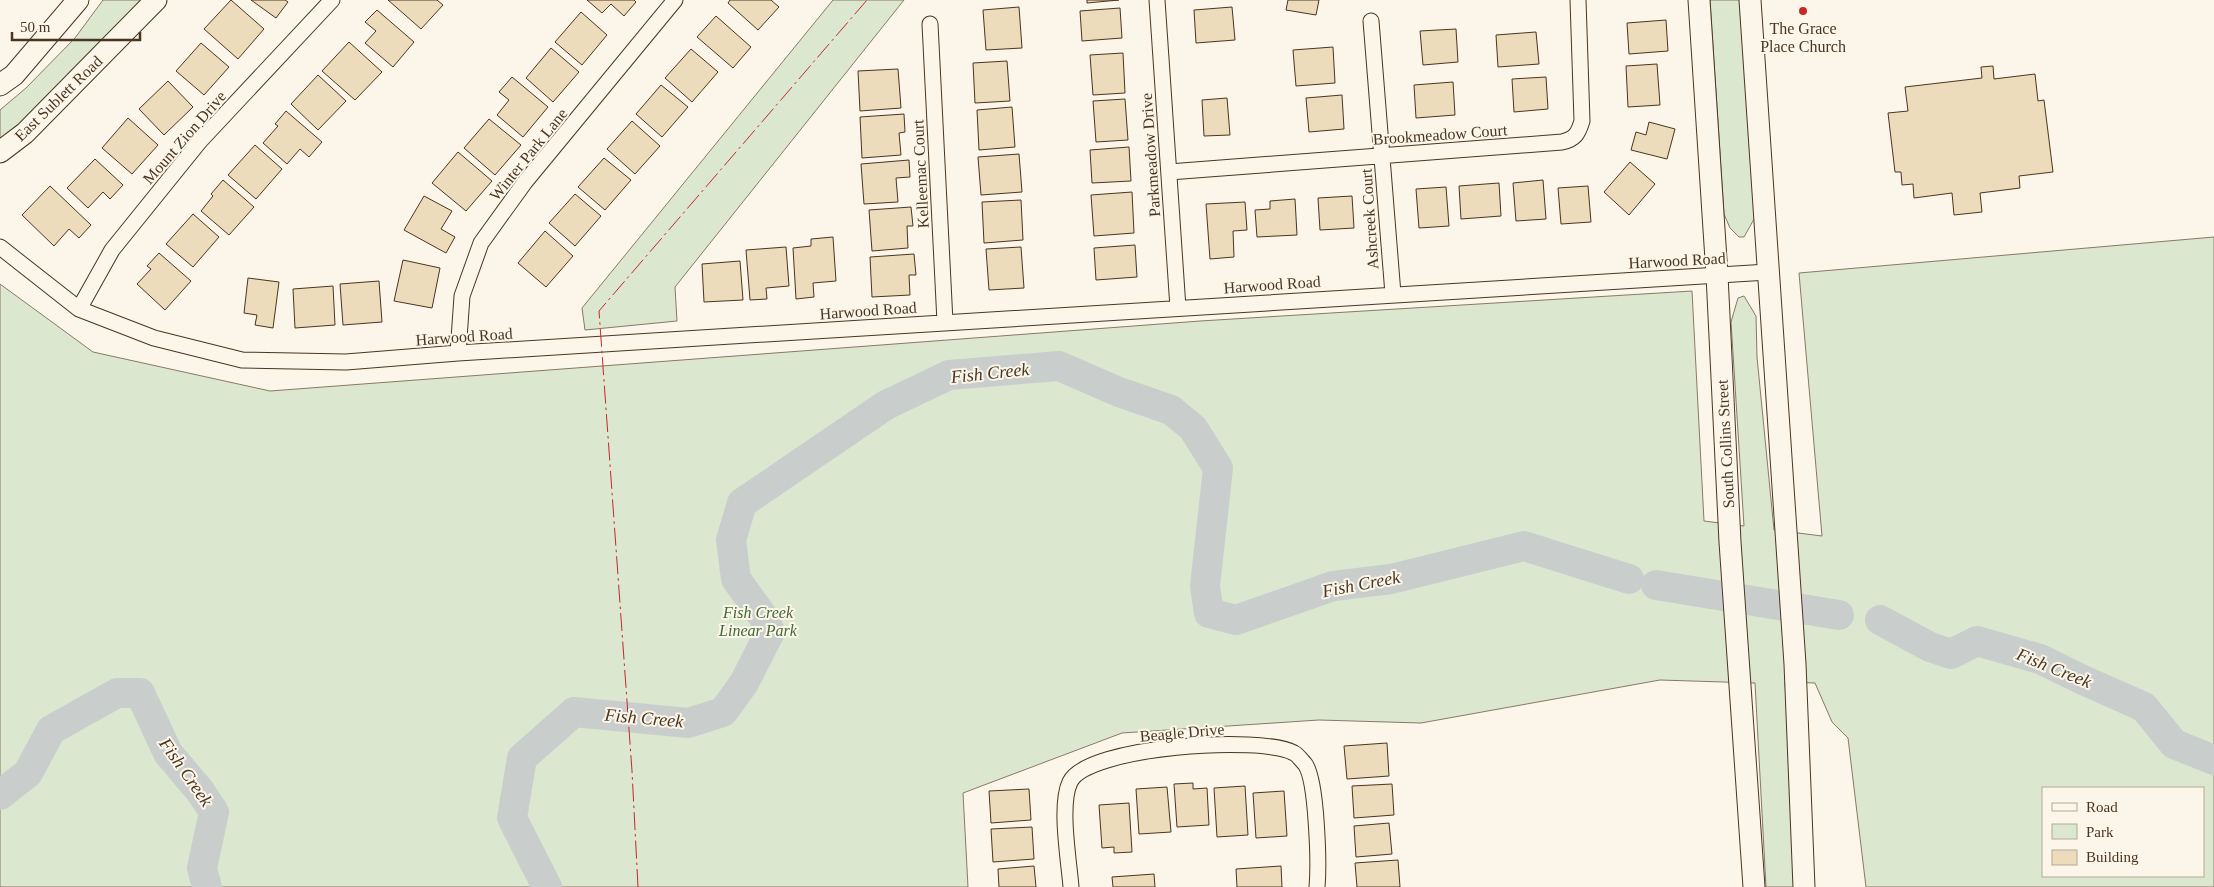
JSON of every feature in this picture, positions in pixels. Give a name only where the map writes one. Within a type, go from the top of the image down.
[{"type":"main road","points":[[0,84],[14,75],[78,0]]},
{"type":"main road","name":"East Sublett Road","points":[[0,152],[26,133],[156,0]]},
{"type":"main road","name":"South Collins Street","points":[[1699,0],[1717,275],[1730,542],[1754,887]]},
{"type":"main road","points":[[1750,0],[1795,664],[1804,887]]},
{"type":"street","name":"Mount Zion Drive","points":[[79,309],[112,250],[200,141],[332,0]]},
{"type":"street","name":"Winter Park Lane","points":[[458,353],[462,296],[481,243],[524,182],[675,0]]},
{"type":"street","name":"Parkmeadow Drive","points":[[1157,0],[1178,308]]},
{"type":"street","name":"Brookmeadow Court","points":[[1169,172],[1562,142],[1572,139],[1578,133],[1582,121],[1578,0]]},
{"type":"street","name":"Ashcreek Court","points":[[1371,21],[1393,294]]},
{"type":"street","name":"Kelleemac Court","points":[[930,24],[945,322]]},
{"type":"street","name":"Harwood Road","points":[[0,247],[79,309],[154,338],[242,360],[346,362],[458,353],[945,322],[1768,272]]},
{"type":"street","name":"Beagle Drive","points":[[1071,887],[1065,811],[1070,781],[1080,770],[1101,761],[1154,748],[1230,745],[1267,746],[1294,753],[1306,766],[1313,785],[1318,874],[1317,887]]},
{"type":"green space","points":[[103,0],[142,0],[51,97],[0,142],[0,110],[26,88],[75,38]]},
{"type":"green space","points":[[833,0],[904,0],[675,287],[677,321],[585,330],[582,308]]},
{"type":"green space","points":[[1710,0],[1743,0],[1758,212],[1744,237],[1739,237],[1730,228],[1724,214]]},
{"type":"green space","name":"Fish Creek Linear Park","points":[[2214,237],[2214,887],[1866,887],[1848,738],[1832,722],[1815,683],[1785,682],[1797,887],[1766,887],[1755,683],[1660,680],[1421,723],[1319,720],[1122,733],[963,793],[968,887],[0,887],[0,284],[93,352],[270,391],[1200,321],[1692,291],[1704,521],[1744,526],[1731,322],[1738,298],[1744,296],[1756,316],[1757,357],[1774,530],[1822,536],[1799,273]]},
{"type":"building","points":[[231,0],[264,29],[238,59],[204,29]]},
{"type":"building","points":[[251,0],[285,0],[288,2],[276,18]]},
{"type":"building","points":[[388,0],[437,0],[443,5],[421,29]]},
{"type":"building","points":[[587,0],[634,0],[636,2],[624,16],[611,4],[602,13]]},
{"type":"building","points":[[730,0],[771,0],[779,7],[758,30],[728,3]]},
{"type":"building","points":[[1087,0],[1119,0],[1087,3]]},
{"type":"building","points":[[1288,0],[1319,0],[1316,15],[1286,10]]},
{"type":"building","points":[[1019,7],[1022,48],[986,50],[983,10]]},
{"type":"building","points":[[1232,7],[1235,40],[1196,43],[1194,10]]},
{"type":"building","points":[[1120,8],[1122,38],[1082,41],[1080,11]]},
{"type":"building","points":[[377,10],[414,42],[393,67],[365,43],[376,31],[365,22]]},
{"type":"building","points":[[581,12],[607,35],[582,65],[555,42]]},
{"type":"building","points":[[716,16],[751,47],[733,68],[697,37]]},
{"type":"building","points":[[1666,20],[1668,51],[1629,54],[1627,23]]},
{"type":"building","points":[[1456,29],[1458,62],[1423,65],[1420,31]]},
{"type":"building","points":[[1536,32],[1539,64],[1498,67],[1496,35]]},
{"type":"building","points":[[349,42],[382,72],[355,100],[322,71]]},
{"type":"building","points":[[201,43],[229,67],[204,95],[176,71]]},
{"type":"building","points":[[1333,47],[1335,83],[1296,86],[1293,50]]},
{"type":"building","points":[[551,48],[579,72],[553,102],[526,78]]},
{"type":"building","points":[[691,49],[718,72],[692,102],[665,78]]},
{"type":"building","points":[[1123,53],[1125,93],[1093,95],[1090,55]]},
{"type":"building","points":[[1007,61],[1010,101],[975,103],[973,63]]},
{"type":"building","points":[[1657,64],[1660,105],[1628,107],[1626,66]]},
{"type":"building","points":[[1993,66],[1994,79],[2035,74],[2038,101],[2044,100],[2053,172],[2019,176],[2020,188],[1980,193],[1982,212],[1954,215],[1952,193],[1914,198],[1913,184],[1902,185],[1901,172],[1895,172],[1888,113],[1908,111],[1905,87],[1982,78],[1981,67]]},
{"type":"building","points":[[898,69],[901,108],[860,111],[858,71]]},
{"type":"building","points":[[318,75],[346,101],[318,130],[291,104]]},
{"type":"building","points":[[512,77],[548,107],[523,137],[497,115],[509,100],[499,92]]},
{"type":"building","points":[[1546,77],[1548,109],[1514,112],[1512,79]]},
{"type":"building","points":[[168,81],[193,107],[164,135],[139,109]]},
{"type":"building","points":[[1453,82],[1455,115],[1416,118],[1414,85]]},
{"type":"building","points":[[661,85],[688,107],[662,137],[636,114]]},
{"type":"building","points":[[1342,95],[1344,129],[1309,132],[1306,98]]},
{"type":"building","points":[[1227,98],[1230,135],[1204,136],[1202,100]]},
{"type":"building","points":[[1125,99],[1128,140],[1096,142],[1093,101]]},
{"type":"building","points":[[1012,107],[1015,147],[979,150],[977,110]]},
{"type":"building","points":[[286,111],[322,142],[309,157],[300,149],[287,164],[263,143],[278,126],[275,124]]},
{"type":"building","points":[[904,114],[905,132],[899,133],[901,155],[862,158],[860,117]]},
{"type":"building","points":[[128,118],[158,145],[132,174],[102,148]]},
{"type":"building","points":[[489,119],[521,145],[495,175],[464,148]]},
{"type":"building","points":[[632,121],[660,146],[635,174],[607,149]]},
{"type":"building","points":[[1649,122],[1675,129],[1667,159],[1631,150],[1636,132],[1646,135]]},
{"type":"building","points":[[255,145],[282,169],[256,199],[228,175]]},
{"type":"building","points":[[1129,147],[1131,181],[1092,183],[1090,150]]},
{"type":"building","points":[[458,152],[492,181],[466,211],[432,183]]},
{"type":"building","points":[[1019,154],[1022,192],[981,195],[978,157]]},
{"type":"building","points":[[604,158],[631,180],[605,210],[578,187]]},
{"type":"building","points":[[95,159],[123,185],[110,199],[103,192],[88,208],[67,188]]},
{"type":"building","points":[[909,160],[910,177],[896,178],[898,202],[864,204],[861,164]]},
{"type":"building","points":[[1630,162],[1655,184],[1629,215],[1604,192]]},
{"type":"building","points":[[223,180],[254,207],[229,235],[201,211],[213,196],[211,194]]},
{"type":"building","points":[[1543,180],[1546,219],[1516,221],[1513,183]]},
{"type":"building","points":[[1499,183],[1501,216],[1461,219],[1459,186]]},
{"type":"building","points":[[50,186],[91,225],[79,238],[69,229],[54,246],[22,215]]},
{"type":"building","points":[[1588,186],[1591,222],[1561,224],[1558,188]]},
{"type":"building","points":[[1446,187],[1449,226],[1419,228],[1416,189]]},
{"type":"building","points":[[1132,192],[1134,233],[1094,236],[1091,195]]},
{"type":"building","points":[[575,194],[601,216],[575,246],[549,223]]},
{"type":"building","points":[[424,196],[452,211],[441,229],[455,237],[446,253],[404,230]]},
{"type":"building","points":[[1352,196],[1354,228],[1320,230],[1318,198]]},
{"type":"building","points":[[1295,199],[1297,235],[1257,237],[1255,210],[1270,209],[1270,201]]},
{"type":"building","points":[[1021,200],[1023,240],[984,243],[982,202]]},
{"type":"building","points":[[1245,202],[1247,230],[1233,231],[1234,257],[1210,259],[1206,204]]},
{"type":"building","points":[[911,207],[913,226],[907,226],[908,248],[872,251],[869,210]]},
{"type":"building","points":[[193,214],[219,237],[193,267],[166,244]]},
{"type":"building","points":[[545,231],[573,256],[546,287],[518,263]]},
{"type":"building","points":[[833,237],[836,281],[813,283],[814,297],[796,299],[793,248],[811,246],[811,239]]},
{"type":"building","points":[[1135,245],[1137,277],[1096,280],[1094,248]]},
{"type":"building","points":[[786,247],[789,286],[766,288],[767,299],[750,300],[746,250]]},
{"type":"building","points":[[1021,247],[1024,288],[989,290],[986,249]]},
{"type":"building","points":[[159,253],[191,281],[165,310],[137,284],[151,269],[147,266]]},
{"type":"building","points":[[914,254],[916,275],[909,275],[910,295],[872,297],[870,257]]},
{"type":"building","points":[[403,260],[440,268],[432,308],[394,301]]},
{"type":"building","points":[[740,261],[743,300],[704,302],[702,264]]},
{"type":"building","points":[[248,278],[279,282],[273,328],[255,325],[257,315],[244,313]]},
{"type":"building","points":[[379,281],[382,322],[343,325],[340,284]]},
{"type":"building","points":[[333,286],[335,325],[295,328],[293,289]]},
{"type":"building","points":[[1387,743],[1389,776],[1347,779],[1344,746]]},
{"type":"building","points":[[1193,783],[1193,789],[1207,788],[1209,825],[1177,827],[1174,784]]},
{"type":"building","points":[[1392,784],[1394,815],[1354,818],[1352,786]]},
{"type":"building","points":[[1245,786],[1248,835],[1217,837],[1214,788]]},
{"type":"building","points":[[1167,787],[1171,832],[1139,834],[1136,789]]},
{"type":"building","points":[[1029,789],[1031,820],[991,823],[989,791]]},
{"type":"building","points":[[1284,791],[1287,836],[1256,838],[1253,793]]},
{"type":"building","points":[[1129,803],[1132,852],[1114,853],[1114,847],[1102,848],[1099,805]]},
{"type":"building","points":[[1389,823],[1392,854],[1356,857],[1354,826]]},
{"type":"building","points":[[1032,827],[1034,859],[993,862],[991,829]]},
{"type":"building","points":[[1398,860],[1400,887],[1357,887],[1355,863]]},
{"type":"building","points":[[1034,866],[1036,887],[999,887],[998,869]]},
{"type":"building","points":[[1281,866],[1282,887],[1237,887],[1236,869]]},
{"type":"building","points":[[1154,874],[1155,887],[1113,887],[1112,877]]},
{"type":"waterway","name":"Fish Creek","points":[[547,887],[512,818],[522,758],[574,712],[688,723],[723,712],[744,683],[770,632],[764,618],[736,579],[731,540],[742,503],[886,405],[949,375],[1059,366],[1119,392],[1171,410],[1193,428],[1218,468],[1205,586],[1209,613],[1236,620],[1333,586],[1391,579],[1524,546],[1629,579]]},
{"type":"waterway","name":"Fish Creek","points":[[1656,585],[1839,615]]},
{"type":"waterway","name":"Fish Creek","points":[[1880,620],[1930,647],[1951,654],[1977,641],[2040,659],[2144,707],[2174,744],[2214,760]]},
{"type":"waterway","name":"Fish Creek","points":[[0,795],[28,773],[51,730],[117,693],[140,693],[168,753],[200,791],[214,812],[202,868],[207,887]]},
{"type":"power","points":[[638,887],[632,771],[599,311],[867,0]]},
{"type":"place","name":"The Grace Place Church","points":[[1803,11]]}]
